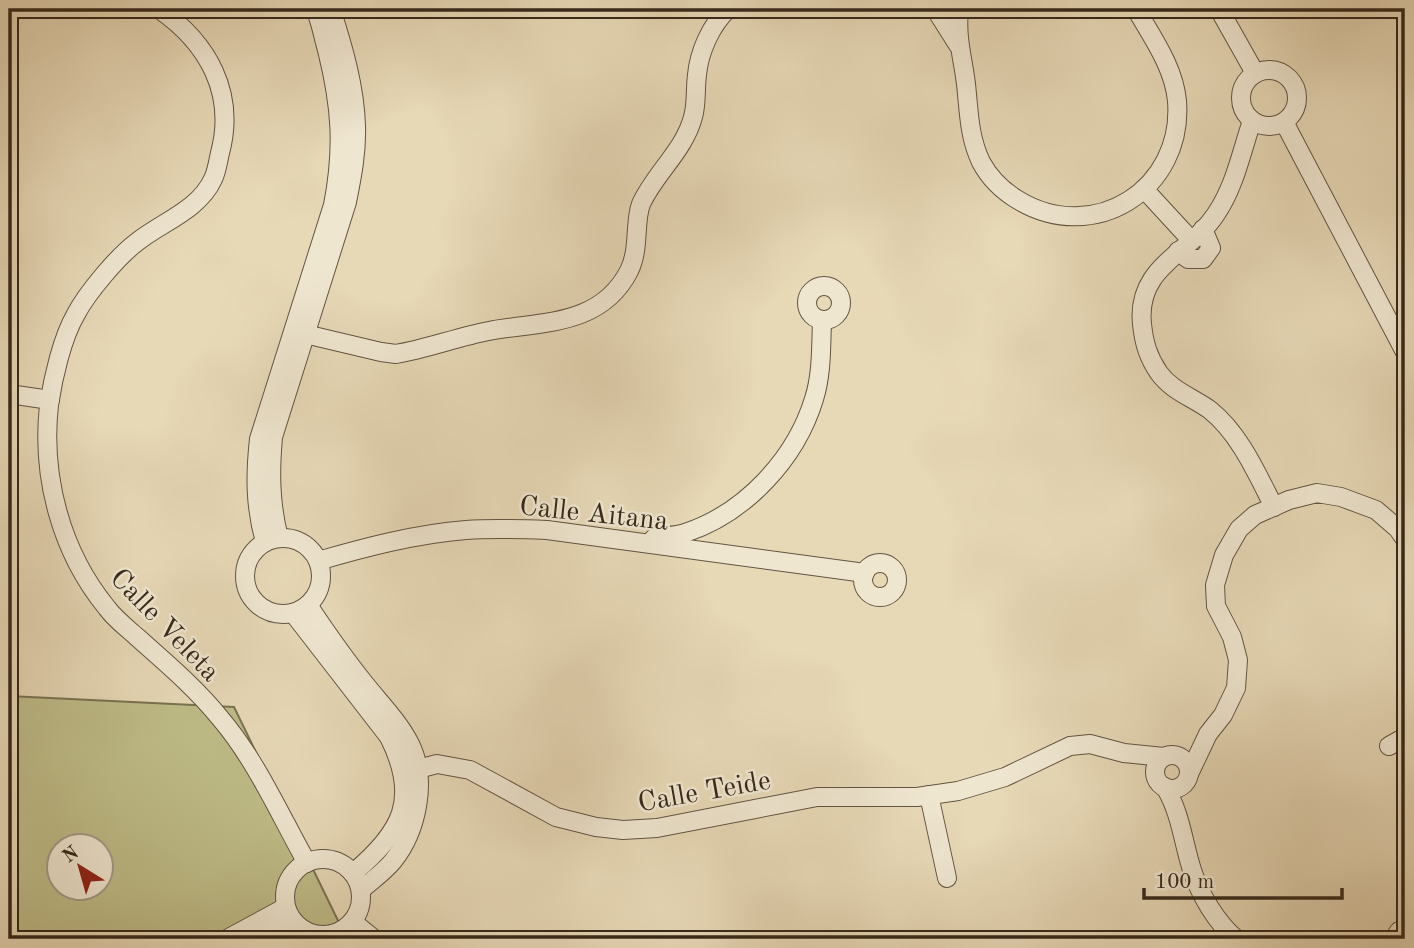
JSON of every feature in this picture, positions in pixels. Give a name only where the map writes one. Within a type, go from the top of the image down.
[{"type":"street","name":"Calle Veleta","points":[[159,9],[173,19],[216,71],[225,104],[226,130],[213,179],[194,203],[137,242],[110,269],[75,314],[58,362],[50,400],[48,459],[53,494],[65,537],[81,571],[108,609],[199,694],[240,743],[307,863]]},
{"type":"street","points":[[272,540],[257,511],[255,477],[258,439],[333,205],[339,175],[341,128],[334,78],[315,9]]},
{"type":"street","points":[[272,540],[270,474],[273,437],[347,202],[353,173],[356,125],[349,76],[331,9]]},
{"type":"street","points":[[305,334],[396,354],[489,331],[574,318],[598,306],[620,285],[629,271],[635,252],[640,205],[673,158],[694,117],[697,72],[705,45],[715,24],[728,9]]},
{"type":"street","points":[[960,10],[958,45],[966,82],[972,140],[982,165],[1002,191],[1030,208],[1056,216],[1083,218],[1105,212],[1133,199],[1155,179],[1176,135],[1177,99],[1167,63],[1136,9]]},
{"type":"street","points":[[1219,9],[1255,73]]},
{"type":"street","points":[[935,12],[950,16],[960,10]]},
{"type":"street","points":[[935,12],[958,45]]},
{"type":"street","points":[[1263,70],[1280,71],[1294,83],[1297,91],[1295,109],[1283,122],[1267,126],[1252,121],[1241,105],[1242,87],[1255,73],[1263,70]]},
{"type":"street","points":[[1252,121],[1232,186],[1215,216],[1160,268],[1148,285],[1141,314],[1147,354],[1160,375],[1174,389],[1211,411],[1230,431],[1250,461],[1274,507]]},
{"type":"street","points":[[1283,122],[1405,352]]},
{"type":"street","points":[[1144,189],[1191,240]]},
{"type":"street","points":[[633,541],[685,533],[704,543],[716,519],[757,489],[785,460],[801,432],[815,398],[825,319]]},
{"type":"street","points":[[9,394],[50,400]]},
{"type":"street","points":[[1208,734],[1166,756],[1156,765],[1160,782],[1176,789],[1187,778],[1208,734],[1223,715],[1236,688],[1238,660],[1232,637],[1216,607],[1215,585],[1224,555],[1239,529],[1255,515],[1289,500],[1317,493],[1341,497],[1376,510],[1398,529],[1405,540]]},
{"type":"street","name":"Calle Aitana","points":[[320,566],[365,547],[464,530],[547,530],[633,541],[675,551]]},
{"type":"street","points":[[291,538],[302,543],[312,551],[320,566],[320,584],[316,596],[300,609],[280,614],[268,612],[258,605],[245,584],[244,572],[248,560],[255,550],[272,540],[291,538]]},
{"type":"street","name":"Calle Aitana","points":[[320,566],[469,538],[561,538],[675,551],[704,543],[864,578]]},
{"type":"street","points":[[300,609],[336,648],[398,726],[411,745],[418,769],[419,788],[408,837],[393,862],[361,890]]},
{"type":"street","points":[[300,609],[389,737],[398,755],[403,775],[403,798],[393,833],[380,851],[353,873]]},
{"type":"street","points":[[1389,746],[1405,737]]},
{"type":"street","name":"Calle Teide","points":[[418,769],[437,764],[470,770],[556,817],[596,827],[623,830],[657,828],[817,797],[929,795],[958,791],[1004,777],[1070,747],[1090,744],[1124,753],[1166,756]]},
{"type":"street","name":"Calle Teide","points":[[1124,753],[1160,782],[1174,802],[1193,871],[1207,903],[1228,933],[1236,939]]},
{"type":"street","points":[[1166,756],[1173,755],[1183,759],[1189,768],[1187,778]]},
{"type":"street","name":"Calle Teide","points":[[1184,834],[1187,778]]},
{"type":"street","points":[[929,795],[947,878]]},
{"type":"street","points":[[350,930],[359,912],[361,890],[353,873],[332,860],[319,859],[296,871],[285,894],[289,914],[301,929],[321,936],[350,930],[374,939]]},
{"type":"street","points":[[228,939],[289,914]]},
{"type":"street","points":[[258,939],[289,914]]},
{"type":"shaded area","points":[[9,696],[234,707],[347,939],[9,939]]}]
